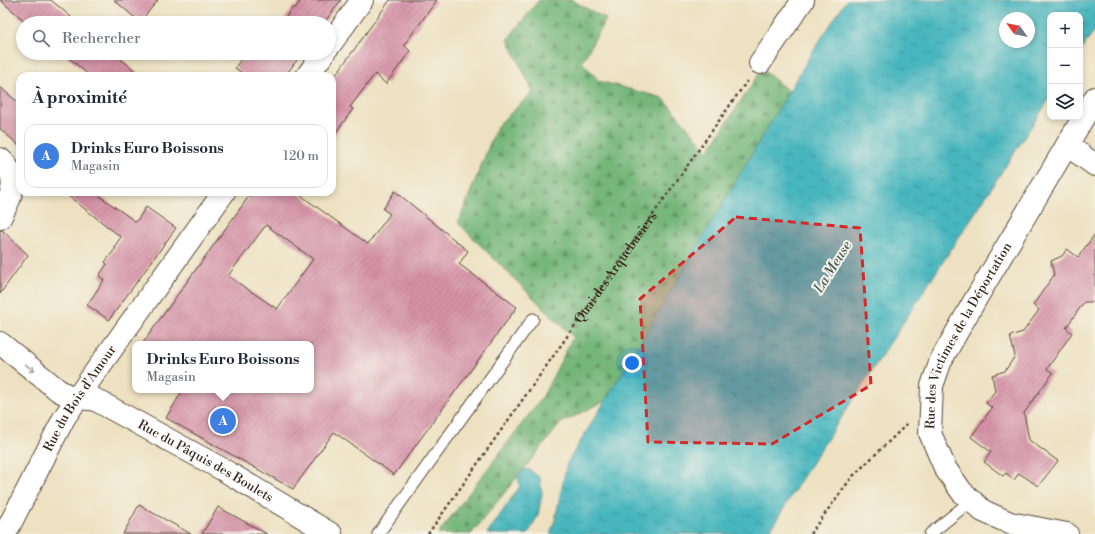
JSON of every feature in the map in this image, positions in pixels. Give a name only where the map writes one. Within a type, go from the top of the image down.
[{"type":"street","points":[[336,36],[362,0]]},
{"type":"street","points":[[760,63],[803,0]]},
{"type":"street","points":[[310,72],[319,60]]},
{"type":"street","name":"Rue des Victimes de la Déportation","points":[[1067,534],[1010,523],[983,511],[962,492],[945,468],[930,433],[932,386],[941,360],[1095,98]]},
{"type":"street","points":[[1067,144],[1095,165]]},
{"type":"street","points":[[0,160],[6,165],[13,176],[11,195],[0,218]]},
{"type":"street","name":"Rue du Bois d'Amour","points":[[5,534],[64,418],[221,196]]},
{"type":"street","points":[[0,343],[58,390],[65,395],[77,399]]},
{"type":"street","name":"Rue du Pâquis des Boulets","points":[[77,399],[94,399],[222,469],[331,534]]},
{"type":"lane","points":[[378,534],[533,319]]},
{"type":"lane","points":[[930,534],[972,500]]},
{"type":"path","name":"Quai des Arquebusiers","points":[[428,534],[760,63]]},
{"type":"path","points":[[810,534],[852,477],[907,424],[911,418]]},
{"type":"highlighted area","points":[[736,217],[860,228],[871,385],[772,444],[648,442],[640,299]]},
{"type":"green space","points":[[539,0],[572,0],[606,19],[582,62],[599,81],[663,98],[708,151],[762,69],[804,104],[653,377],[561,423],[471,534],[438,534],[543,396],[573,337],[458,223],[497,126],[533,92],[508,39]]},
{"type":"water","name":"La Meuse","points":[[847,0],[1095,0],[1095,29],[1083,47],[1083,12],[1047,12],[1047,103],[807,470],[768,534],[550,534],[555,520],[567,463],[629,362],[814,49]]},
{"type":"water","points":[[524,469],[530,470],[540,478],[542,494],[538,515],[528,534],[487,534],[520,486],[518,477]]},
{"type":"building","points":[[0,0],[51,0],[70,16],[19,16]]},
{"type":"building","points":[[114,0],[158,0],[145,16],[133,16]]},
{"type":"building","points":[[301,0],[341,0],[329,16],[287,16],[293,7],[295,8]]},
{"type":"building","points":[[390,0],[437,0],[404,45],[410,51],[386,84],[375,74],[350,107],[353,109],[336,132],[336,74]]},
{"type":"building","points":[[71,60],[122,60],[136,72],[85,72]]},
{"type":"building","points":[[240,60],[297,60],[288,72],[240,72],[235,68]]},
{"type":"building","points":[[0,87],[16,101],[16,143],[0,129]]},
{"type":"building","points":[[395,191],[468,251],[459,264],[517,307],[394,475],[334,432],[293,489],[166,418],[181,393],[314,393],[314,341],[144,341],[249,196],[302,196],[368,244],[390,214],[383,209]],"holes":[[[266,225],[313,259],[277,309],[228,276]]]},
{"type":"building","points":[[68,196],[100,196],[136,222],[146,207],[176,228],[109,320],[87,305],[104,280],[99,276],[107,264],[105,262],[116,248],[114,247],[121,237]]},
{"type":"building","points":[[0,230],[2,230],[28,255],[0,294]]},
{"type":"building","points":[[1095,234],[1095,302],[1084,302],[1066,328],[1072,333],[1047,369],[1053,373],[1024,413],[1029,440],[1058,461],[1038,486],[1019,473],[1014,480],[1006,473],[1003,476],[984,462],[991,452],[971,437],[992,408],[986,403],[995,391],[992,375],[1005,371],[1015,356],[1010,336],[1023,332],[1039,310],[1033,305],[1054,275],[1051,261],[1062,256],[1067,249],[1078,257]]},
{"type":"building","points":[[139,505],[191,534],[123,534]]},
{"type":"building","points":[[218,507],[267,534],[202,534]]},
{"type":"place","name":"Drinks Euro Boissons","points":[[223,421]]}]
